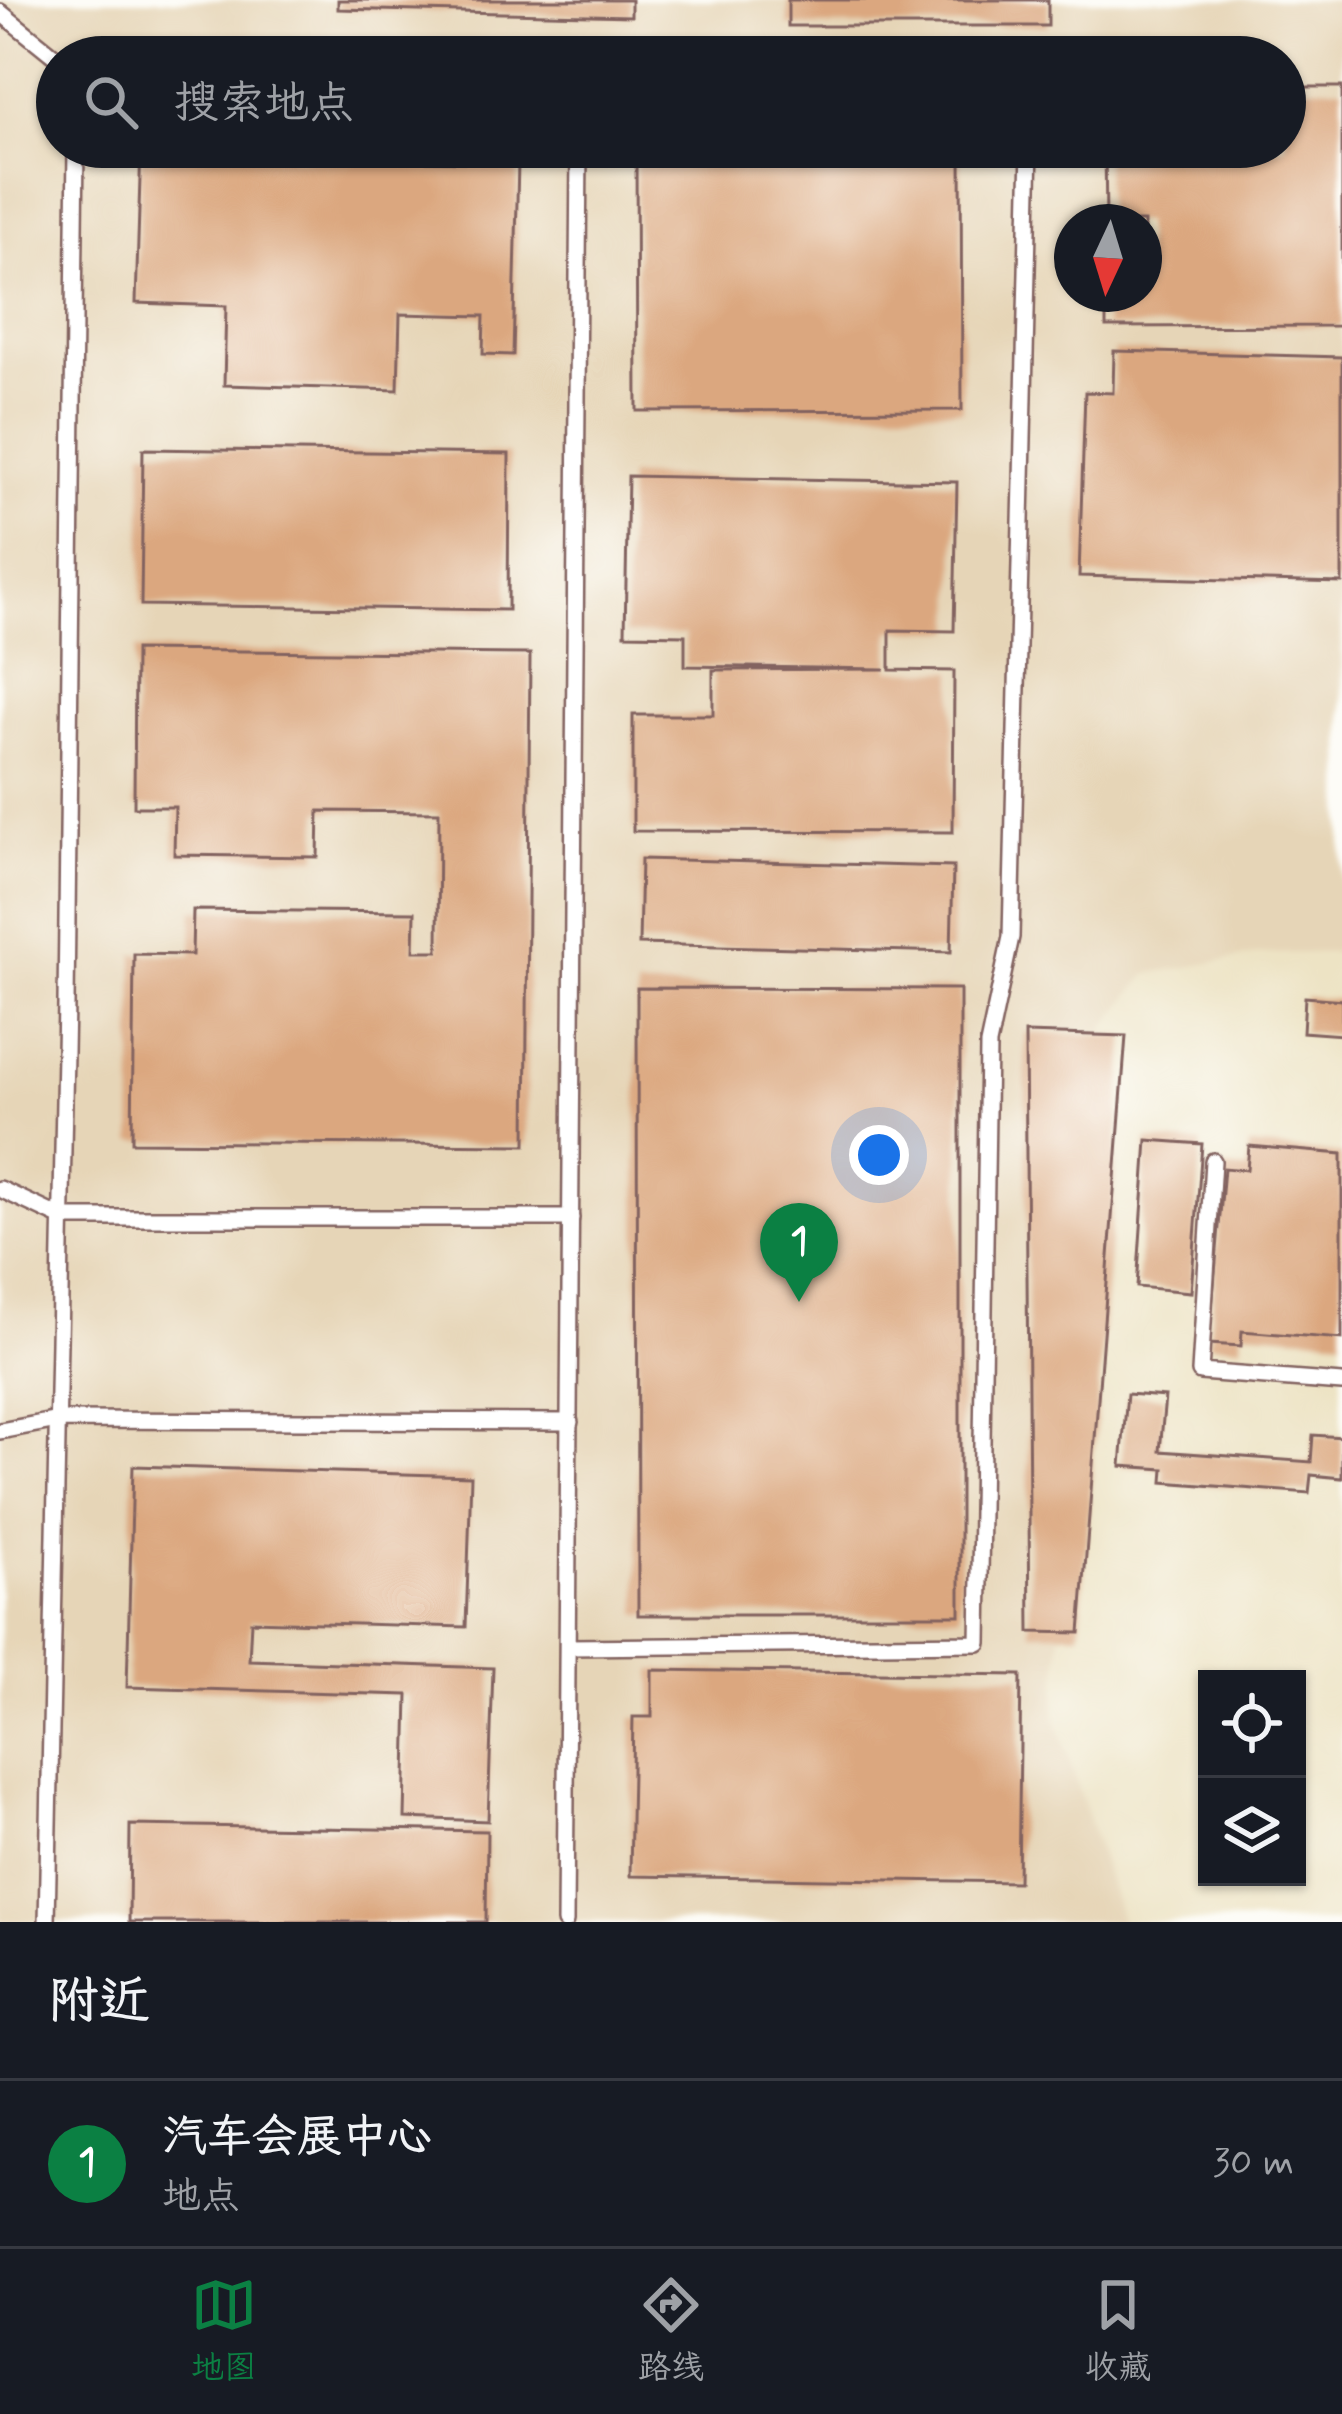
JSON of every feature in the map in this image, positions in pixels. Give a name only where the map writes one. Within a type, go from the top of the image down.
[{"type":"lane","points":[[0,12],[36,41]]},
{"type":"lane","points":[[47,1922],[76,168]]},
{"type":"lane","points":[[565,1922],[579,168]]},
{"type":"lane","points":[[568,1647],[979,1643],[988,1046],[1011,937],[1029,168]]},
{"type":"lane","points":[[1213,1161],[1200,1372],[1342,1383]]},
{"type":"lane","points":[[0,1189],[62,1218],[571,1218]]},
{"type":"lane","points":[[0,1431],[58,1420],[570,1422]]},
{"type":"shaded area","points":[[0,0],[1342,0],[1342,952],[1263,954],[1147,974],[1103,1030],[1055,1716],[1122,1922],[0,1922]]},
{"type":"building","points":[[338,0],[631,0],[631,16],[338,9]]},
{"type":"building","points":[[788,0],[1048,0],[1048,26],[788,26]]},
{"type":"building","points":[[1306,87],[1342,87],[1342,326],[1106,327],[1106,312],[1162,312],[1162,204],[1106,204],[1105,168],[1306,168]]},
{"type":"building","points":[[140,168],[518,168],[513,355],[483,354],[484,316],[400,314],[398,390],[224,385],[226,306],[136,303]]},
{"type":"building","points":[[636,168],[961,168],[962,410],[637,411]]},
{"type":"building","points":[[1114,351],[1342,357],[1342,583],[1079,576],[1085,392],[1113,393]]},
{"type":"building","points":[[143,449],[509,454],[508,610],[141,605]]},
{"type":"building","points":[[628,476],[957,482],[954,631],[890,630],[890,670],[954,671],[953,832],[633,831],[633,715],[713,715],[713,670],[885,669],[685,666],[685,635],[625,634]]},
{"type":"building","points":[[135,650],[530,654],[526,1145],[132,1142],[134,954],[192,955],[193,910],[415,912],[414,951],[438,951],[439,812],[319,811],[318,857],[174,855],[175,807],[134,807]]},
{"type":"building","points":[[641,859],[953,867],[951,952],[639,944]]},
{"type":"building","points":[[637,988],[960,989],[960,1615],[638,1615]]},
{"type":"building","points":[[1305,997],[1342,1000],[1342,1035],[1303,1032]]},
{"type":"building","points":[[1025,1033],[1126,1036],[1080,1633],[1030,1632]]},
{"type":"building","points":[[1147,1140],[1202,1144],[1191,1292],[1137,1287]]},
{"type":"building","points":[[1249,1146],[1342,1154],[1342,1339],[1242,1331],[1241,1346],[1209,1344],[1224,1168],[1247,1170]]},
{"type":"building","points":[[1127,1394],[1165,1397],[1160,1451],[1311,1462],[1313,1435],[1342,1437],[1342,1478],[1311,1475],[1309,1493],[1163,1482],[1164,1469],[1121,1466]]},
{"type":"building","points":[[133,1466],[471,1476],[466,1627],[251,1621],[249,1660],[493,1668],[488,1821],[405,1818],[408,1695],[127,1687]]},
{"type":"building","points":[[652,1670],[1021,1675],[1018,1882],[630,1876],[633,1717],[652,1717]]},
{"type":"building","points":[[130,1825],[487,1831],[486,1922],[129,1922]]},
{"type":"place","name":"汽车会展中心","points":[[799,1302]]}]
